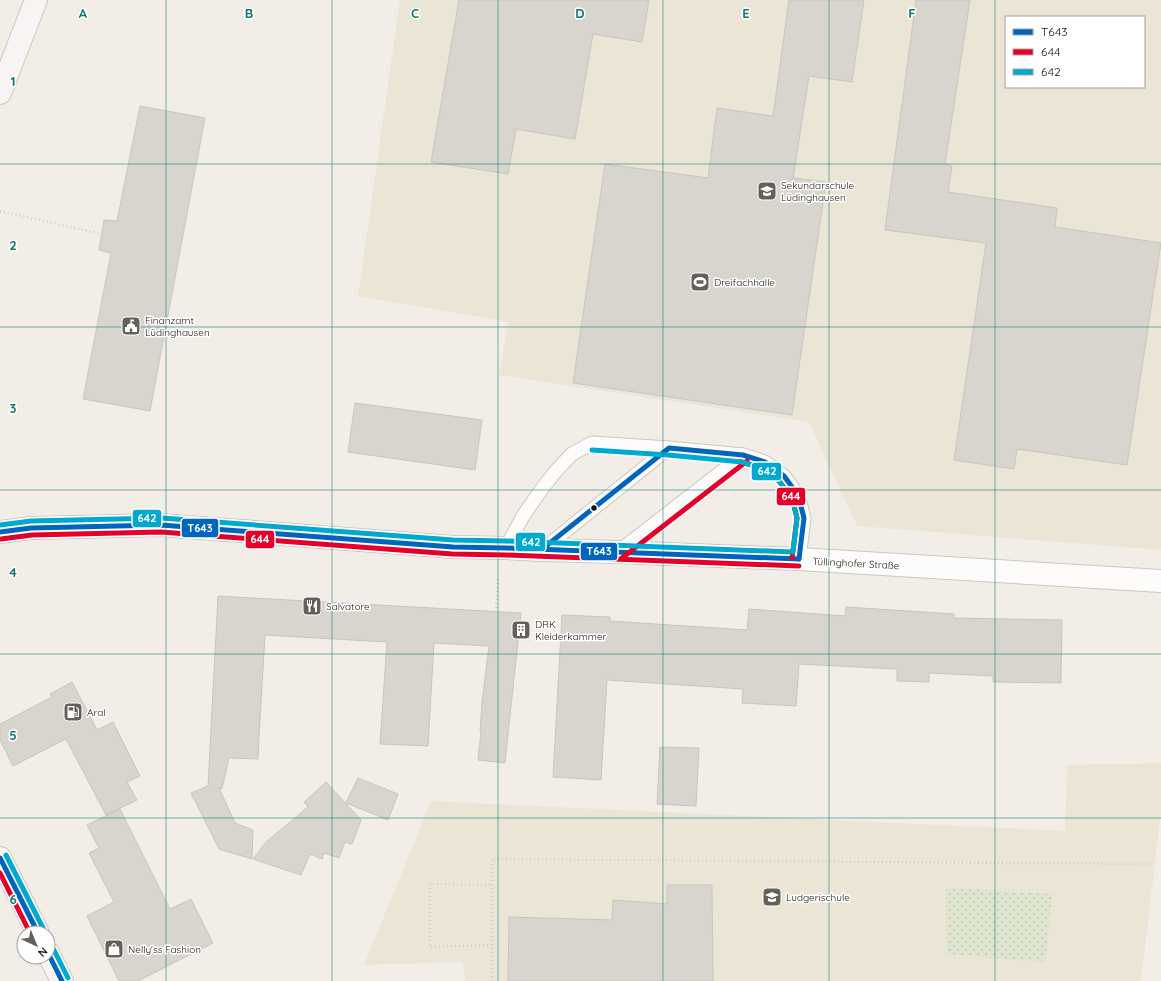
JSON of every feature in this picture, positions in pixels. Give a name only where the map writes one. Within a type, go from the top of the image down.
[{"type":"main road","points":[[0,93],[36,0]]},
{"type":"main road","points":[[0,858],[34,925]]},
{"type":"main road","points":[[54,965],[62,981]]},
{"type":"street","name":"Tüllinghofer Straße","points":[[0,532],[31,528],[161,525],[453,547],[799,559],[1161,581]]},
{"type":"lane","points":[[503,548],[523,516],[555,472],[572,454],[592,444],[743,454],[765,462],[784,476],[798,495],[804,518],[799,559]]},
{"type":"lane","points":[[541,550],[668,448]]},
{"type":"lane","points":[[618,552],[743,454]]},
{"type":"path","points":[[0,211],[102,234]]},
{"type":"path","points":[[496,612],[503,548]]},
{"type":"path","points":[[492,981],[492,859],[1154,864]]},
{"type":"path","points":[[492,885],[430,884],[430,947],[492,946]]},
{"type":"shaded area","name":"Sekundarschule Lüdinghausen","points":[[400,0],[1161,0],[1161,550],[857,526],[809,422],[499,375],[508,322],[358,296]]},
{"type":"shaded area","name":"Ludgerischule","points":[[1161,763],[1161,812],[1141,981],[465,981],[463,962],[364,965],[431,801],[1065,831],[1067,765]]},
{"type":"green space","points":[[946,888],[1052,894],[1045,962],[947,954]]},
{"type":"building","points":[[459,0],[649,0],[642,42],[593,34],[575,139],[516,129],[508,174],[431,162]]},
{"type":"building","name":"Dreifachhalle","points":[[789,0],[864,0],[852,82],[809,76],[793,178],[826,182],[792,415],[573,383],[605,164],[708,178],[717,108],[773,116]]},
{"type":"building","points":[[916,0],[970,0],[945,164],[952,166],[948,192],[1057,208],[1055,227],[1161,243],[1127,465],[1017,449],[1014,469],[954,460],[986,243],[885,230]]},
{"type":"building","name":"Finanzamt Lüdinghausen","points":[[140,106],[205,118],[150,411],[83,399],[111,253],[99,250],[104,220],[117,221]]},
{"type":"building","points":[[355,403],[482,420],[475,470],[348,452]]},
{"type":"building","points":[[218,596],[521,613],[505,763],[478,760],[482,703],[489,646],[434,643],[428,746],[380,744],[387,642],[265,635],[258,737],[258,759],[229,758],[222,789],[219,788],[235,823],[253,830],[252,859],[219,849],[191,793],[208,786]]},
{"type":"building","points":[[846,607],[954,614],[954,618],[1062,620],[1061,683],[993,682],[993,676],[929,673],[929,682],[897,681],[897,669],[799,664],[796,706],[742,703],[743,689],[607,680],[601,780],[553,777],[562,615],[610,617],[610,621],[747,630],[749,609],[845,616]]},
{"type":"building","points":[[72,682],[97,730],[113,722],[140,776],[127,782],[137,800],[106,815],[66,739],[13,766],[0,740],[0,724],[52,697],[50,694]]},
{"type":"building","points":[[660,747],[699,748],[696,806],[657,804]]},
{"type":"building","points":[[358,778],[398,794],[388,820],[346,803]]},
{"type":"building","points":[[326,782],[361,820],[352,844],[345,842],[339,858],[324,853],[322,859],[310,854],[301,875],[253,859],[266,842],[308,807],[304,802]]},
{"type":"building","points":[[120,809],[170,909],[191,899],[213,943],[138,981],[119,981],[87,916],[114,902],[89,853],[99,848],[87,825]]},
{"type":"building","points":[[667,885],[712,885],[713,981],[508,981],[509,917],[612,920],[613,900],[667,904]]},
{"type":"transit line","name":"T643","points":[[541,550],[669,448],[743,455],[765,462],[784,476],[798,495],[804,518],[799,559]]},
{"type":"transit line","name":"642","points":[[0,525],[31,521],[162,518],[453,540],[793,552],[797,518],[792,498],[779,481],[762,468],[742,462],[592,450]]},
{"type":"transit line","name":"644","points":[[622,558],[747,461]]},
{"type":"transit line","name":"644","points":[[741,462],[762,468],[779,481],[792,498],[797,518],[792,558]]},
{"type":"transit line","name":"T643","points":[[0,532],[31,528],[161,525],[453,547],[799,559]]},
{"type":"transit line","name":"644","points":[[1,539],[32,535],[161,532],[452,554],[799,566]]},
{"type":"transit line","name":"642","points":[[6,855],[41,925]]},
{"type":"transit line","name":"T643","points":[[0,858],[34,925]]},
{"type":"transit line","name":"644","points":[[0,873],[26,925]]},
{"type":"transit line","name":"642","points":[[56,954],[68,978]]},
{"type":"transit line","name":"T643","points":[[54,965],[62,981]]},
{"type":"place","name":"Sekundarschule Lüdinghausen","points":[[767,191]]},
{"type":"place","name":"Dreifachhalle","points":[[700,282]]},
{"type":"place","name":"Finanzamt Lüdinghausen","points":[[131,326]]},
{"type":"place","name":"Salvatore","points":[[312,606]]},
{"type":"place","name":"DRK Kleiderkammer","points":[[521,630]]},
{"type":"place","name":"Aral","points":[[73,712]]},
{"type":"place","name":"Ludgerischule","points":[[772,897]]},
{"type":"place","name":"Nelly'ss Fashion","points":[[114,949]]}]
